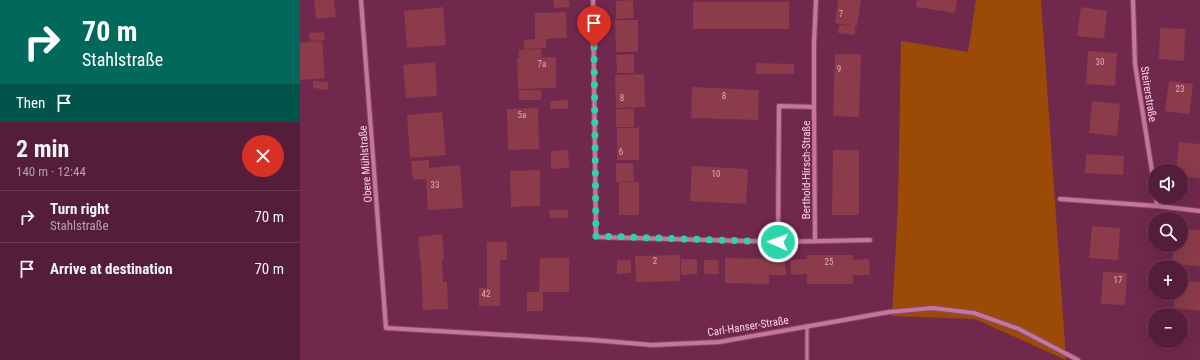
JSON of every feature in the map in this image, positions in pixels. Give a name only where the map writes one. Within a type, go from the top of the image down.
[{"type":"street","name":"Obere Mühlstraße","points":[[361,0],[386,328]]},
{"type":"street","points":[[593,0],[596,236],[778,242],[870,240]]},
{"type":"street","name":"Berthold-Hirsch-Straße","points":[[815,241],[814,44],[816,0]]},
{"type":"street","name":"Steirerstraße","points":[[1133,0],[1135,64],[1151,164]]},
{"type":"street","name":"Berthold-Hirsch-Straße","points":[[778,242],[779,106],[814,106]]},
{"type":"street","points":[[1060,199],[1158,206],[1200,211]]},
{"type":"street","name":"Carl-Hanser-Straße","points":[[386,328],[593,340],[652,345],[719,342],[889,312],[933,308],[974,313],[1019,329],[1078,360]]},
{"type":"lane","points":[[807,326],[807,360]]},
{"type":"shaded area","points":[[976,0],[1041,0],[1066,360],[975,319],[892,316],[898,206],[901,41],[968,52]]},
{"type":"building","points":[[314,0],[334,0],[336,17],[316,19]]},
{"type":"building","points":[[553,0],[569,0],[570,7],[554,8]]},
{"type":"building","points":[[633,0],[634,18],[616,19],[616,1]]},
{"type":"building","points":[[838,0],[861,0],[857,26],[855,26],[855,35],[838,33],[839,25],[852,26],[835,23]]},
{"type":"building","points":[[917,0],[957,0],[955,13],[916,7]]},
{"type":"building","points":[[693,2],[789,2],[789,29],[693,29]]},
{"type":"building","points":[[443,7],[446,45],[407,48],[404,11]]},
{"type":"building","points":[[1081,7],[1107,11],[1104,39],[1077,36]]},
{"type":"building","points":[[566,12],[567,38],[546,39],[546,48],[524,49],[524,40],[535,39],[535,13]]},
{"type":"building","points":[[615,20],[638,20],[638,52],[616,52]]},
{"type":"building","points":[[1160,28],[1185,29],[1184,61],[1159,59]]},
{"type":"building","points":[[324,32],[325,40],[310,41],[309,33]]},
{"type":"building","points":[[322,41],[325,78],[300,80],[300,43]]},
{"type":"building","points":[[541,49],[542,57],[521,58],[556,57],[556,88],[518,89],[517,58],[519,58],[519,50]]},
{"type":"building","points":[[1088,51],[1117,53],[1115,86],[1086,84]]},
{"type":"building","points":[[634,54],[634,73],[617,73],[616,55]]},
{"type":"building","points":[[835,54],[861,54],[859,117],[833,116]]},
{"type":"building","points":[[435,62],[437,96],[406,98],[403,65]]},
{"type":"building","points":[[756,63],[794,64],[794,74],[756,74]]},
{"type":"building","points":[[644,74],[645,107],[616,108],[615,75]]},
{"type":"building","points":[[313,81],[328,82],[328,90],[313,88]]},
{"type":"building","points":[[1169,81],[1193,84],[1189,114],[1165,111]]},
{"type":"building","points":[[692,87],[759,90],[758,120],[691,118]]},
{"type":"building","points":[[519,90],[542,90],[541,100],[519,100]]},
{"type":"building","points":[[568,100],[568,109],[550,109],[550,101]]},
{"type":"building","points":[[1092,101],[1120,104],[1117,136],[1089,133]]},
{"type":"building","points":[[538,108],[539,149],[508,150],[507,109]]},
{"type":"building","points":[[616,109],[634,109],[634,127],[616,127]]},
{"type":"building","points":[[442,112],[446,155],[410,158],[407,115]]},
{"type":"building","points":[[617,128],[639,128],[639,160],[617,160]]},
{"type":"building","points":[[1179,142],[1200,144],[1200,178],[1188,177],[1188,164],[1177,164]]},
{"type":"building","points":[[568,150],[569,168],[551,169],[551,151]]},
{"type":"building","points":[[833,150],[859,150],[859,215],[832,215]]},
{"type":"building","points":[[1086,154],[1124,156],[1123,175],[1085,173]]},
{"type":"building","points":[[429,160],[429,168],[460,165],[463,208],[428,210],[426,179],[413,180],[411,161]]},
{"type":"building","points":[[616,163],[633,163],[634,181],[616,182]]},
{"type":"building","points":[[692,166],[748,169],[746,204],[690,201]]},
{"type":"building","points":[[540,170],[540,206],[511,207],[510,171]]},
{"type":"building","points":[[619,182],[639,182],[639,215],[619,215]]},
{"type":"building","points":[[549,210],[568,210],[568,218],[550,218]]},
{"type":"building","points":[[1092,226],[1120,228],[1118,260],[1089,258]]},
{"type":"building","points":[[1188,229],[1200,230],[1200,266],[1188,265],[1188,260],[1172,260],[1173,252],[1188,252]]},
{"type":"building","points":[[442,234],[444,259],[442,259],[443,282],[447,282],[448,309],[423,310],[421,261],[418,237]]},
{"type":"building","points":[[487,242],[507,242],[507,260],[500,260],[500,306],[479,306],[479,288],[487,288]]},
{"type":"building","points":[[680,255],[680,281],[636,282],[635,256]]},
{"type":"building","points":[[807,255],[853,255],[853,260],[869,259],[870,275],[853,275],[853,284],[807,284],[807,274],[791,275],[790,260],[807,259]]},
{"type":"building","points":[[540,258],[569,258],[569,292],[543,292],[543,311],[527,311],[527,292],[539,292]]},
{"type":"building","points":[[725,258],[785,259],[786,275],[769,275],[769,284],[725,283]]},
{"type":"building","points":[[681,259],[697,259],[697,274],[681,275]]},
{"type":"building","points":[[617,260],[631,260],[631,273],[617,274]]},
{"type":"building","points":[[704,260],[718,260],[719,274],[704,274]]},
{"type":"building","points":[[1103,272],[1127,273],[1125,305],[1101,304]]},
{"type":"building","points":[[1188,281],[1200,282],[1200,311],[1188,310],[1188,308],[1174,308],[1175,300],[1188,300]]},
{"type":"route","points":[[594,47],[596,236],[778,242]]}]
